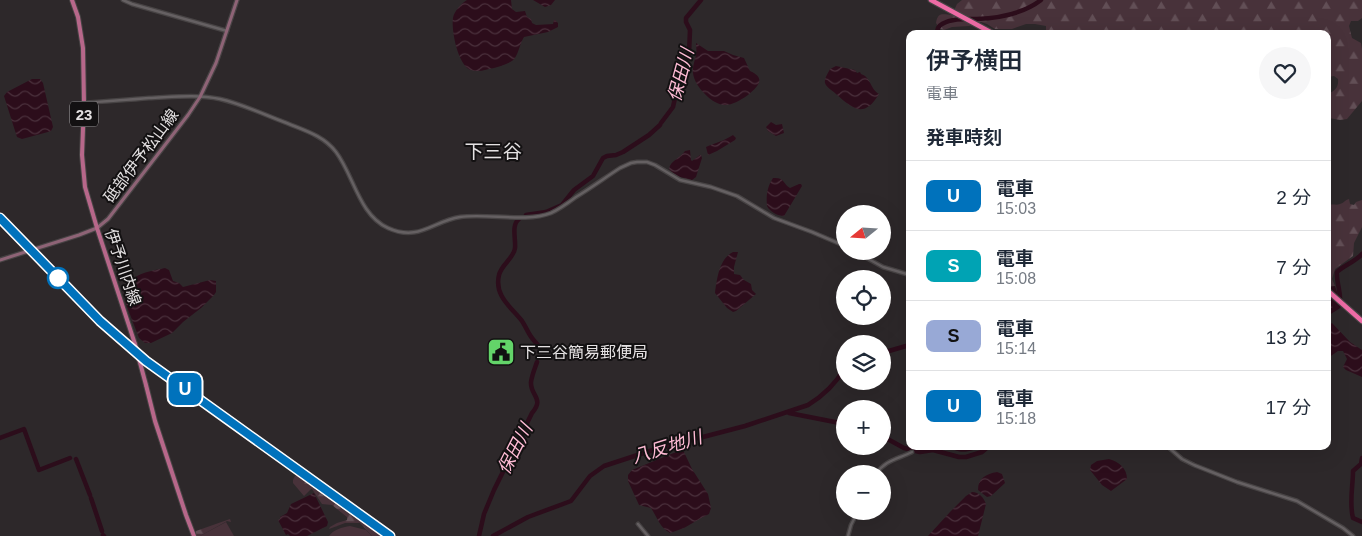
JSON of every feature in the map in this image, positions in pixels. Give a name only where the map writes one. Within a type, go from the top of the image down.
[{"type":"highway","points":[[932,1],[987,30]]},
{"type":"highway","points":[[1331,294],[1362,321]]},
{"type":"main road","name":"伊予川内線","points":[[72,0],[83,40],[84,103],[82,155],[87,194],[96,228],[135,344],[155,421],[194,536]]},
{"type":"main road","name":"砥部伊予松山線","points":[[0,260],[96,228],[108,219],[188,115],[200,96],[211,75],[237,0]]},
{"type":"street","points":[[123,0],[227,31]]},
{"type":"street","points":[[84,103],[200,96],[236,104],[321,138],[338,155],[369,213],[382,225],[398,232],[411,233],[423,231],[447,220],[462,217],[530,217],[546,215],[559,209],[620,168],[630,163],[640,162],[655,165],[680,180],[711,187],[737,196],[774,218],[836,242]]},
{"type":"street","points":[[870,260],[883,267],[906,273]]},
{"type":"street","points":[[1172,450],[1182,459],[1194,465],[1237,482],[1297,501],[1353,536]]},
{"type":"street","points":[[884,465],[889,461],[912,452]]},
{"type":"street","points":[[848,536],[854,520]]},
{"type":"street","points":[[638,524],[648,536]]},
{"type":"green space","points":[[962,0],[1362,0],[1362,18],[1358,21],[1351,21],[1349,26],[1352,38],[1361,43],[1362,101],[1347,119],[1331,118],[1331,93],[1336,88],[1338,79],[1331,76],[1331,30],[1046,30],[1046,26],[1035,24],[1026,24],[1012,29],[995,29],[981,22],[969,26],[940,29],[936,23],[938,17],[942,14],[952,15],[957,4]]},
{"type":"green space","points":[[1349,199],[1350,204],[1354,205],[1362,200],[1362,227],[1354,243],[1353,256],[1335,269],[1332,279],[1335,286],[1331,287],[1331,205],[1338,205]]},
{"type":"green space","points":[[295,476],[301,478],[383,536],[372,536],[360,523],[345,523],[329,529],[337,523],[347,520],[347,517],[332,505],[322,504],[312,489],[304,496],[293,483]]},
{"type":"green space","points":[[230,519],[231,522],[227,521],[200,536],[195,534],[196,531]]},
{"type":"green space","points":[[226,522],[234,536],[200,536]]},
{"type":"green space","points":[[350,526],[366,530],[372,536],[329,536],[338,529]]},
{"type":"water","points":[[467,0],[511,0],[512,9],[516,12],[525,11],[532,23],[536,25],[553,24],[555,20],[558,23],[558,27],[548,32],[524,37],[515,58],[509,63],[494,68],[477,71],[471,70],[462,62],[459,55],[454,39],[453,24],[455,13]]},
{"type":"water","points":[[533,0],[555,0],[551,5],[545,7]]},
{"type":"water","points":[[696,43],[708,51],[724,51],[744,58],[750,71],[758,76],[758,85],[748,95],[731,104],[726,105],[715,102],[702,91],[694,76]]},
{"type":"water","points":[[836,66],[855,70],[867,78],[879,94],[874,102],[868,107],[858,109],[848,104],[827,86],[825,83],[826,76],[830,69]]},
{"type":"water","points":[[32,79],[40,79],[43,83],[53,127],[51,131],[22,139],[17,137],[4,96],[7,92]]},
{"type":"water","points":[[771,122],[776,125],[782,124],[784,133],[776,136],[768,131],[766,127]]},
{"type":"water","points":[[733,135],[736,138],[735,140],[708,155],[706,147]]},
{"type":"water","points":[[690,150],[692,161],[700,155],[702,158],[696,177],[692,180],[676,176],[669,169],[673,162],[685,151]]},
{"type":"water","points":[[773,178],[782,180],[790,188],[799,184],[802,186],[784,216],[774,213],[767,206],[767,192]]},
{"type":"water","points":[[738,252],[734,274],[740,275],[751,284],[752,290],[756,294],[733,312],[727,308],[715,293],[722,264],[728,255]]},
{"type":"water","points":[[165,268],[169,270],[173,281],[183,287],[210,280],[216,281],[216,292],[172,333],[151,343],[145,343],[139,338],[126,304],[128,283],[141,274]]},
{"type":"water","points":[[1335,286],[1339,298],[1338,304],[1331,309],[1331,287]]},
{"type":"water","points":[[1331,324],[1350,342],[1362,350],[1362,377],[1343,367],[1347,359],[1343,351],[1338,351],[1331,356]]},
{"type":"water","points":[[683,450],[692,469],[708,494],[711,508],[709,514],[684,528],[670,533],[661,525],[651,508],[639,505],[628,481],[628,475],[632,470]]},
{"type":"water","points":[[955,450],[973,450],[961,452]]},
{"type":"water","points":[[1109,459],[1122,466],[1127,475],[1127,479],[1111,491],[1102,485],[1090,470],[1091,465],[1097,461]]},
{"type":"water","points":[[997,472],[1002,474],[1005,483],[991,496],[987,497],[978,490],[979,482],[986,475]]},
{"type":"water","points":[[972,492],[981,496],[986,504],[978,536],[928,536],[966,496]]},
{"type":"water","points":[[314,493],[328,522],[327,526],[307,536],[286,535],[278,520],[280,517],[287,513],[291,504]]},
{"type":"waterway","name":"保田川","points":[[661,123],[673,107],[679,71],[689,54],[690,30],[686,18],[701,0]]},
{"type":"waterway","name":"八反地川","points":[[938,30],[946,22],[1002,16],[1026,9],[1041,0]]},
{"type":"waterway","name":"保田川","points":[[526,215],[546,212],[562,205],[574,190],[593,176],[603,158],[623,152],[649,135],[660,125]]},
{"type":"waterway","name":"保田川","points":[[519,219],[514,228],[514,252],[500,271],[499,289],[504,301],[522,321],[540,347]]},
{"type":"waterway","points":[[1331,311],[1339,306],[1340,302],[1337,272],[1362,254]]},
{"type":"waterway","name":"八反地川","points":[[891,350],[906,346]]},
{"type":"waterway","name":"保田川","points":[[479,536],[484,514],[494,490],[536,408],[537,400],[531,387],[531,382],[537,362]]},
{"type":"waterway","name":"八反地川","points":[[493,536],[528,517],[571,501],[590,476],[604,466],[653,450],[745,426],[808,405],[819,398],[836,381]]},
{"type":"waterway","points":[[789,413],[836,422]]},
{"type":"waterway","points":[[0,438],[24,429],[39,470],[70,458]]},
{"type":"waterway","points":[[891,441],[906,448]]},
{"type":"waterway","points":[[912,450],[920,452],[933,450]]},
{"type":"waterway","points":[[933,450],[959,457],[966,457],[984,450]]},
{"type":"waterway","points":[[1362,458],[1361,464],[1353,471],[1351,500],[1353,518],[1362,522]]},
{"type":"waterway","points":[[76,459],[90,495]]},
{"type":"waterway","points":[[91,498],[102,531]]},
{"type":"railway","points":[[0,218],[100,321],[146,361],[390,536]]},
{"type":"train","name":"U","points":[[0,218],[100,321],[146,361],[390,536]]},
{"type":"place","name":"下三谷簡易郵便局","points":[[501,352]]},
{"type":"district","name":"下三谷","points":[[493,151]]}]
